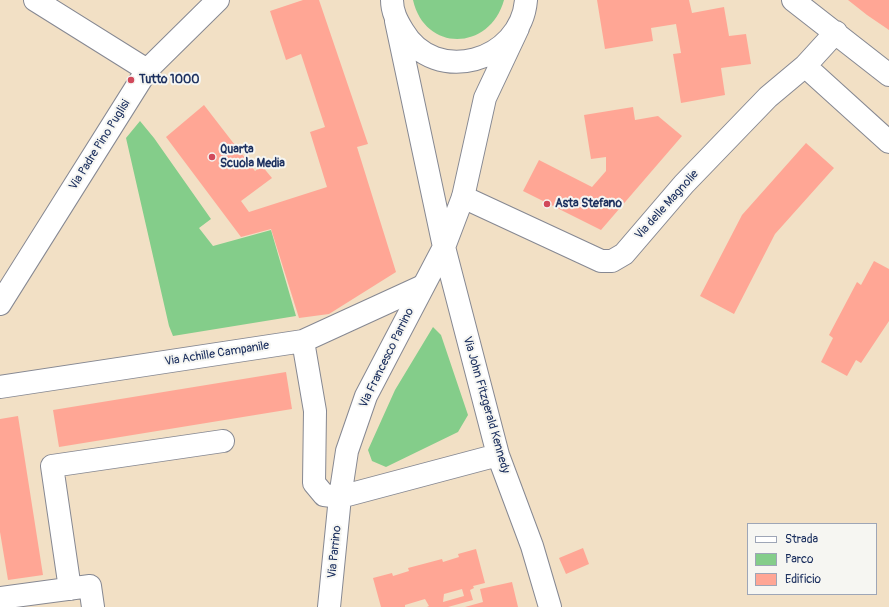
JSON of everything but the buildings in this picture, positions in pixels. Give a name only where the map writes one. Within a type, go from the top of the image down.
[{"type":"street","points":[[35,0],[147,70]]},
{"type":"street","name":"Via Padre Pino Puglisi","points":[[0,304],[147,70],[218,0]]},
{"type":"street","points":[[444,247],[463,197],[485,98],[518,28],[525,10],[526,0]]},
{"type":"street","points":[[793,0],[836,32],[889,76]]},
{"type":"street","points":[[392,7],[407,39],[424,53],[444,61],[465,62],[486,57],[504,45],[518,28]]},
{"type":"street","name":"Via John Fitzgerald Kennedy","points":[[392,7],[444,247],[498,455],[532,546],[550,607]]},
{"type":"street","name":"Via delle Magnolie","points":[[463,197],[601,261],[612,262],[624,254],[684,184],[768,97],[805,66],[836,32]]},
{"type":"street","points":[[805,66],[889,142]]},
{"type":"street","name":"Via Francesco Parrino","points":[[340,497],[347,451],[366,396],[444,247]]},
{"type":"street","name":"Via Achille Campanile","points":[[0,387],[303,341],[423,286]]},
{"type":"street","points":[[303,341],[315,411],[314,483],[324,495],[340,497],[498,455]]},
{"type":"street","points":[[70,589],[52,466],[223,441]]},
{"type":"street","name":"Via Parrino","points":[[329,607],[340,497]]},
{"type":"street","points":[[0,598],[90,586],[93,607]]},
{"type":"green space","points":[[413,0],[504,0],[497,17],[486,29],[472,36],[458,39],[443,37],[430,30],[420,17]]},
{"type":"green space","points":[[140,121],[154,138],[211,219],[199,228],[213,246],[271,230],[296,316],[173,336],[169,326],[126,138]]},
{"type":"green space","points":[[433,327],[441,335],[468,415],[458,432],[386,467],[372,461],[368,450],[395,390]]},
{"type":"place","name":"Tutto 1000","points":[[131,80]]},
{"type":"place","name":"Quarta Scuola Media","points":[[212,157]]},
{"type":"place","name":"Asta Stefano","points":[[547,204]]}]
